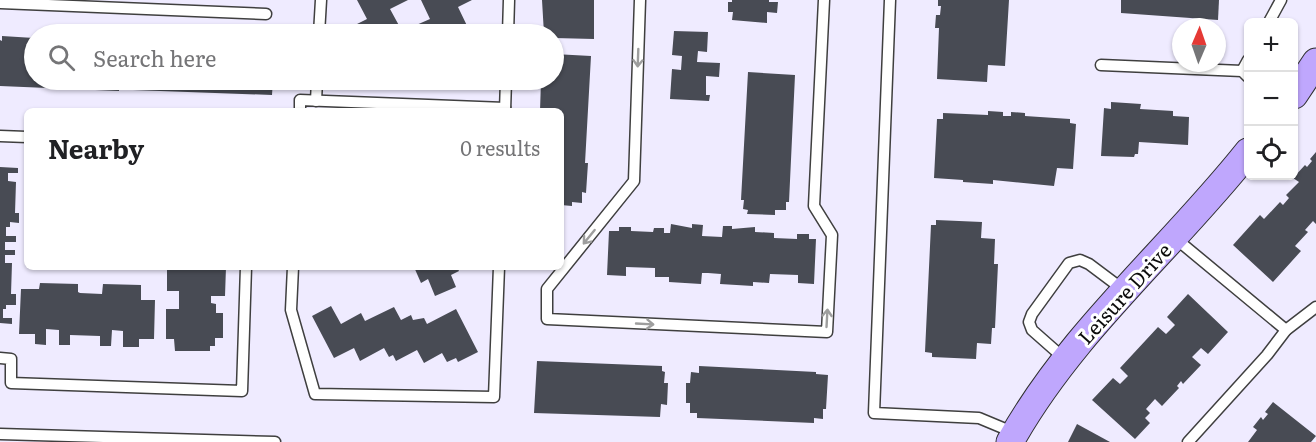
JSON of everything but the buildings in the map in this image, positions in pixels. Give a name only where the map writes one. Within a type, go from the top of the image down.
[{"type":"street","points":[[1298,88],[1316,62]]},
{"type":"street","name":"Leisure Drive","points":[[1013,437],[1066,360],[1244,157]]},
{"type":"lane","points":[[320,24],[321,0]]},
{"type":"lane","points":[[508,24],[509,0]]},
{"type":"lane","points":[[564,267],[634,181],[640,0]]},
{"type":"lane","points":[[562,270],[547,288],[547,319],[826,332],[832,235],[814,206],[824,0]]},
{"type":"lane","points":[[891,0],[874,413],[979,418],[1013,437]]},
{"type":"lane","points":[[1271,18],[1281,0]]},
{"type":"lane","points":[[0,3],[152,4],[266,14]]},
{"type":"lane","points":[[1101,65],[1244,74]]},
{"type":"lane","points":[[316,101],[317,90]]},
{"type":"lane","points":[[505,108],[506,90]]},
{"type":"lane","points":[[300,108],[300,100],[463,108]]},
{"type":"lane","points":[[0,136],[24,137]]},
{"type":"lane","points":[[1175,238],[1286,330]]},
{"type":"lane","points":[[1066,360],[1032,330],[1029,322],[1032,314],[1070,263],[1080,260],[1089,264],[1125,291]]},
{"type":"lane","points":[[0,358],[11,358],[11,382],[242,391],[246,270]]},
{"type":"lane","points":[[293,270],[291,310],[315,394],[494,397],[499,270]]},
{"type":"lane","points":[[1188,442],[1286,330],[1316,307]]},
{"type":"lane","points":[[0,434],[43,438],[275,442]]}]
